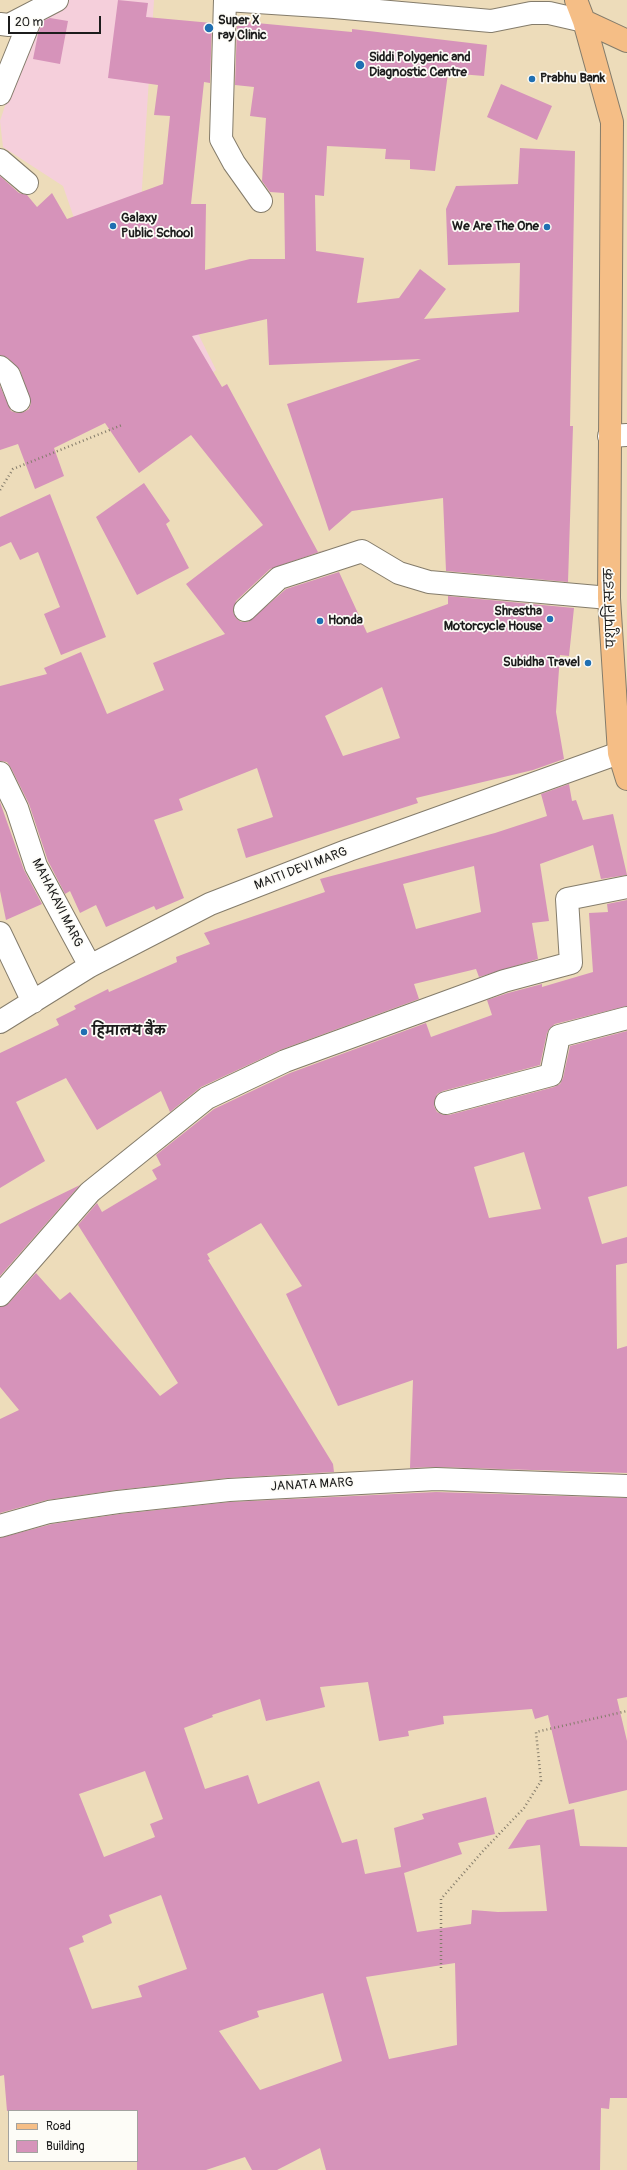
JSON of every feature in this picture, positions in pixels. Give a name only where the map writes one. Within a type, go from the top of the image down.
[{"type":"main road","name":"पशुपति सडक","points":[[576,0],[584,21],[612,122],[618,436],[609,598],[619,753],[627,779]]},
{"type":"main road","points":[[584,21],[627,41]]},
{"type":"street","points":[[0,24],[9,25],[57,0]]},
{"type":"street","points":[[261,202],[234,163],[221,138],[226,0],[381,6],[491,21],[531,13],[549,12],[584,21]]},
{"type":"street","points":[[0,94],[33,13]]},
{"type":"street","points":[[0,160],[27,182]]},
{"type":"street","points":[[0,367],[9,375],[19,401]]},
{"type":"street","points":[[245,610],[279,578],[362,551],[399,573],[429,582],[609,598]]},
{"type":"street","name":"MAITI DEVI MARG","points":[[0,1022],[90,966],[210,904],[364,845],[619,753]]},
{"type":"street","name":"MAHAKAVI MARG","points":[[0,773],[17,808],[36,866],[90,966]]},
{"type":"street","points":[[0,1295],[90,1192],[207,1098],[299,1056],[504,981],[571,963],[567,899],[627,887]]},
{"type":"street","points":[[0,933],[33,1002]]},
{"type":"street","points":[[446,1103],[551,1075],[559,1036],[627,1018]]},
{"type":"street","name":"JANATA MARG","points":[[0,1526],[49,1512],[118,1502],[229,1490],[436,1479],[627,1486]]},
{"type":"path","points":[[0,490],[13,469],[122,425]]},
{"type":"path","points":[[441,1968],[441,1899],[483,1851],[524,1808],[541,1782],[536,1732],[627,1711]]},
{"type":"shaded area","name":"Galaxy Public School","points":[[40,0],[154,0],[141,203],[183,303],[216,370],[156,417],[85,250],[63,186],[3,147],[0,121]]},
{"type":"building","points":[[118,0],[148,3],[146,17],[212,23],[210,83],[204,82],[191,204],[206,204],[205,270],[250,259],[285,259],[284,193],[270,192],[262,181],[266,118],[250,116],[254,87],[235,85],[237,26],[246,26],[246,22],[352,32],[352,29],[487,45],[484,76],[448,73],[435,171],[410,169],[410,160],[385,159],[386,149],[327,146],[324,196],[315,195],[316,251],[364,258],[357,303],[399,298],[420,269],[446,289],[424,319],[519,312],[520,263],[448,265],[446,209],[456,186],[518,184],[520,148],[575,151],[570,426],[573,426],[568,582],[446,571],[443,498],[352,511],[329,531],[287,404],[421,359],[269,365],[267,319],[192,336],[222,387],[227,384],[318,552],[328,549],[270,569],[236,601],[233,612],[236,618],[241,622],[248,622],[286,589],[339,572],[367,633],[448,604],[448,596],[574,608],[569,656],[560,655],[556,712],[564,759],[533,770],[416,798],[418,803],[246,858],[237,829],[273,817],[257,768],[179,799],[183,810],[154,820],[184,898],[156,910],[154,906],[106,927],[96,905],[80,913],[70,891],[65,894],[48,861],[29,804],[7,762],[0,761],[0,686],[47,674],[44,668],[81,652],[107,714],[164,690],[153,663],[225,634],[186,584],[263,525],[191,435],[139,473],[105,423],[54,448],[64,476],[35,489],[18,444],[0,450],[0,386],[11,411],[17,413],[24,412],[29,409],[31,403],[20,370],[8,358],[0,355],[0,176],[19,193],[27,195],[37,207],[52,193],[67,219],[163,184],[170,116],[154,115],[158,85],[108,78]],"holes":[[[382,687],[400,738],[343,756],[325,716]]]},
{"type":"building","points":[[50,18],[68,21],[60,64],[33,59],[38,34],[43,21]]},
{"type":"building","points":[[501,84],[552,106],[537,140],[487,117]]},
{"type":"building","points":[[144,483],[170,521],[166,524],[189,568],[137,595],[96,517]]},
{"type":"building","points":[[50,494],[106,637],[61,655],[44,614],[60,607],[38,552],[20,560],[11,542],[0,547],[0,517]]},
{"type":"building","points":[[569,784],[572,801],[576,800],[583,820],[613,814],[627,875],[601,879],[593,845],[540,864],[549,921],[532,923],[538,959],[479,977],[476,969],[414,984],[419,999],[280,1050],[201,1087],[170,1112],[161,1091],[97,1130],[66,1078],[16,1102],[45,1161],[0,1188],[0,1053],[59,1025],[56,1019],[76,1009],[74,1006],[108,989],[109,992],[177,962],[176,957],[210,944],[204,933],[325,892],[320,879],[495,833],[547,816],[541,794]],"holes":[[[474,866],[481,912],[416,929],[403,884]]]},
{"type":"building","points":[[0,802],[24,870],[42,904],[6,920],[0,891]]},
{"type":"building","points":[[627,900],[627,1006],[555,1024],[547,1033],[540,1065],[443,1091],[437,1094],[434,1106],[437,1112],[443,1115],[449,1115],[554,1087],[560,1084],[563,1078],[570,1046],[627,1031],[627,1186],[588,1197],[602,1244],[627,1237],[627,1263],[616,1265],[617,1349],[627,1346],[627,1473],[436,1467],[410,1468],[413,1380],[338,1406],[286,1294],[302,1286],[261,1223],[207,1254],[210,1259],[208,1260],[333,1464],[334,1472],[228,1478],[117,1490],[47,1500],[0,1513],[0,1419],[19,1410],[0,1387],[0,1307],[9,1303],[36,1273],[60,1300],[70,1292],[160,1396],[178,1383],[78,1225],[97,1203],[102,1212],[157,1179],[152,1170],[161,1165],[156,1155],[214,1109],[290,1073],[426,1023],[431,1037],[492,1015],[487,1000],[542,984],[542,987],[593,972],[589,913],[608,912],[607,904]],"holes":[[[524,1152],[541,1209],[489,1218],[474,1167]]]},
{"type":"building","points":[[80,1185],[0,1276],[0,1224]]},
{"type":"building","points":[[436,1492],[627,1498],[627,1697],[617,1699],[627,1741],[627,1790],[569,1804],[548,1715],[535,1719],[532,1709],[443,1716],[444,1724],[408,1731],[409,1736],[379,1741],[368,1682],[320,1687],[325,1707],[266,1721],[260,1699],[212,1715],[213,1717],[184,1728],[205,1789],[248,1775],[258,1804],[319,1781],[342,1843],[357,1839],[365,1874],[401,1867],[394,1828],[424,1819],[422,1814],[486,1797],[495,1834],[458,1843],[462,1854],[404,1873],[417,1932],[471,1924],[472,1910],[498,1912],[547,1911],[540,1845],[508,1849],[527,1820],[574,1809],[580,1846],[627,1847],[627,2098],[610,2098],[609,2109],[601,2108],[600,2170],[326,2170],[320,2148],[277,2170],[252,2170],[245,2157],[206,2170],[137,2170],[138,2110],[7,2111],[4,2075],[0,2076],[0,1538],[52,1524],[120,1514],[230,1502]],"holes":[[[145,1771],[163,1819],[150,1824],[155,1837],[104,1857],[79,1794]],[[161,1895],[187,1969],[138,1986],[142,1997],[92,2009],[69,1948],[84,1942],[82,1936],[112,1923],[109,1915]],[[455,1963],[457,2045],[389,2059],[366,1977]],[[323,1993],[342,2061],[260,2090],[219,2031],[259,2017],[257,2011]]]},
{"type":"place","name":"Super X ray Clinic","points":[[209,28]]},
{"type":"place","name":"Siddi Polygenic and Diagnostic Centre","points":[[360,65]]},
{"type":"place","name":"Prabhu Bank","points":[[532,79]]},
{"type":"place","name":"Galaxy Public School","points":[[113,226]]},
{"type":"place","name":"We Are The One","points":[[547,227]]},
{"type":"place","name":"Shrestha Motorcycle House","points":[[550,619]]},
{"type":"place","name":"Honda","points":[[320,621]]},
{"type":"place","name":"Subidha Travel","points":[[588,663]]},
{"type":"place","name":"हिमालय बैंक","points":[[84,1032]]}]
